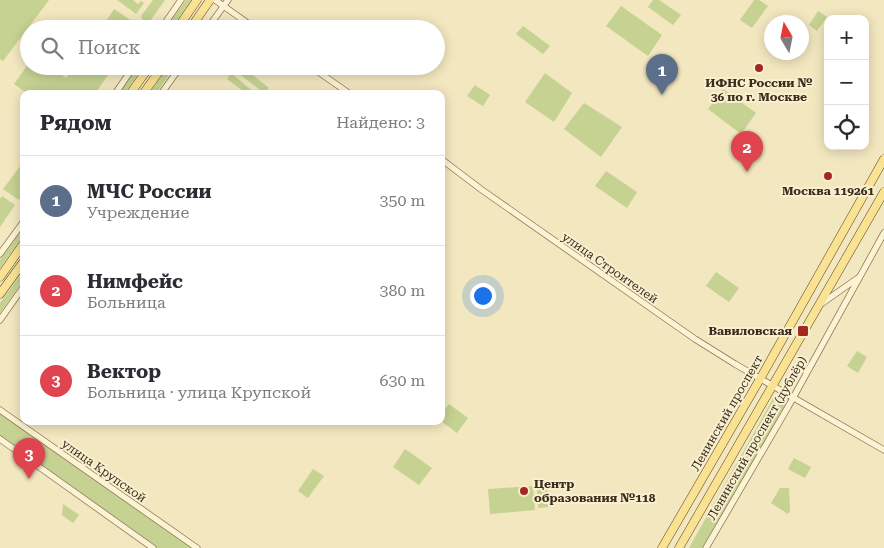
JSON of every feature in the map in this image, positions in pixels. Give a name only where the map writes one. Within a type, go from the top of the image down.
[{"type":"main road","points":[[183,20],[197,0]]},
{"type":"main road","points":[[196,20],[210,0]]},
{"type":"main road","points":[[133,90],[144,75]]},
{"type":"main road","points":[[146,90],[157,75]]},
{"type":"main road","name":"Ленинский проспект","points":[[662,548],[884,159]]},
{"type":"main road","name":"Ленинский проспект","points":[[679,548],[884,192]]},
{"type":"main road","points":[[0,277],[20,249]]},
{"type":"main road","points":[[0,294],[20,266]]},
{"type":"street","points":[[167,20],[181,0]]},
{"type":"street","points":[[215,0],[243,20]]},
{"type":"street","points":[[213,20],[228,0]]},
{"type":"street","points":[[118,90],[128,75]]},
{"type":"street","points":[[164,90],[175,75]]},
{"type":"street","points":[[323,75],[344,90]]},
{"type":"street","name":"улица Строителей","points":[[445,163],[695,339],[760,379],[884,450]]},
{"type":"street","points":[[0,254],[20,226]]},
{"type":"street","name":"Ленинский проспект (дублёр)","points":[[706,548],[793,398],[884,233]]},
{"type":"street","points":[[819,305],[860,276]]},
{"type":"street","points":[[0,320],[20,292]]},
{"type":"street","name":"улица Крупской","points":[[0,410],[20,424]]},
{"type":"street","name":"улица Крупской","points":[[21,425],[197,548]]},
{"type":"street","points":[[0,439],[153,548]]},
{"type":"green space","points":[[0,0],[49,0],[34,20],[20,20],[20,38],[3,61],[0,59]]},
{"type":"green space","points":[[117,0],[133,0],[138,4],[141,1],[144,3],[136,14]]},
{"type":"green space","points":[[153,0],[165,0],[151,20],[143,20],[141,16]]},
{"type":"green space","points":[[186,0],[191,0],[177,20],[172,20]]},
{"type":"green space","points":[[653,0],[659,0],[681,15],[673,25],[648,7]]},
{"type":"green space","points":[[754,0],[759,0],[768,6],[752,28],[740,20]]},
{"type":"green space","points":[[621,6],[662,35],[648,56],[606,26]]},
{"type":"green space","points":[[114,9],[130,20],[107,20]]},
{"type":"green space","points":[[818,11],[824,15],[824,21],[817,31],[809,25]]},
{"type":"green space","points":[[523,26],[550,46],[543,54],[516,34]]},
{"type":"green space","points":[[545,73],[572,93],[554,122],[525,102]]},
{"type":"green space","points":[[20,75],[62,75],[66,78],[68,75],[108,75],[98,90],[22,90],[14,84]]},
{"type":"green space","points":[[132,75],[138,75],[127,90],[121,90]]},
{"type":"green space","points":[[162,75],[169,75],[159,90],[152,90]]},
{"type":"green space","points":[[230,75],[233,75],[251,90],[242,90],[227,79]]},
{"type":"green space","points":[[241,75],[253,75],[269,88],[267,90],[260,90]]},
{"type":"green space","points":[[475,85],[490,95],[483,106],[467,96]]},
{"type":"green space","points":[[723,89],[756,113],[741,134],[708,109]]},
{"type":"green space","points":[[584,103],[622,127],[601,157],[564,129]]},
{"type":"green space","points":[[20,166],[19,200],[3,189]]},
{"type":"green space","points":[[606,171],[637,192],[627,208],[595,186]]},
{"type":"green space","points":[[2,196],[15,205],[0,227],[0,199]]},
{"type":"green space","points":[[20,232],[20,240],[0,268],[0,260]]},
{"type":"green space","points":[[716,272],[739,288],[729,302],[706,286]]},
{"type":"green space","points":[[20,276],[20,285],[0,313],[0,303]]},
{"type":"green space","points":[[857,351],[867,357],[858,373],[847,366]]},
{"type":"green space","points":[[774,397],[787,404],[703,548],[689,548]]},
{"type":"green space","points":[[449,404],[468,418],[457,433],[445,424],[445,409]]},
{"type":"green space","points":[[0,412],[193,548],[155,548],[0,437]]},
{"type":"green space","points":[[405,449],[432,468],[419,485],[393,467]]},
{"type":"green space","points":[[794,458],[811,467],[805,478],[788,469]]},
{"type":"green space","points":[[313,469],[324,476],[308,498],[298,491]]},
{"type":"green space","points":[[533,486],[535,510],[490,514],[488,489]]},
{"type":"green space","points":[[547,486],[549,507],[538,508],[537,487]]},
{"type":"green space","points":[[780,488],[789,488],[790,511],[788,514],[771,503]]},
{"type":"green space","points":[[63,504],[79,515],[73,523],[62,515]]},
{"type":"place","name":"ИФНС России № 36 по г. Москве","points":[[759,68]]},
{"type":"place","name":"МЧС России","points":[[662,95]]},
{"type":"place","name":"Нимфейс","points":[[747,172]]},
{"type":"place","name":"Москва 119261","points":[[828,176]]},
{"type":"place","name":"Вавиловская","points":[[803,331]]},
{"type":"place","name":"Вектор","points":[[29,479]]},
{"type":"place","name":"Центр образования №118","points":[[524,491]]}]
